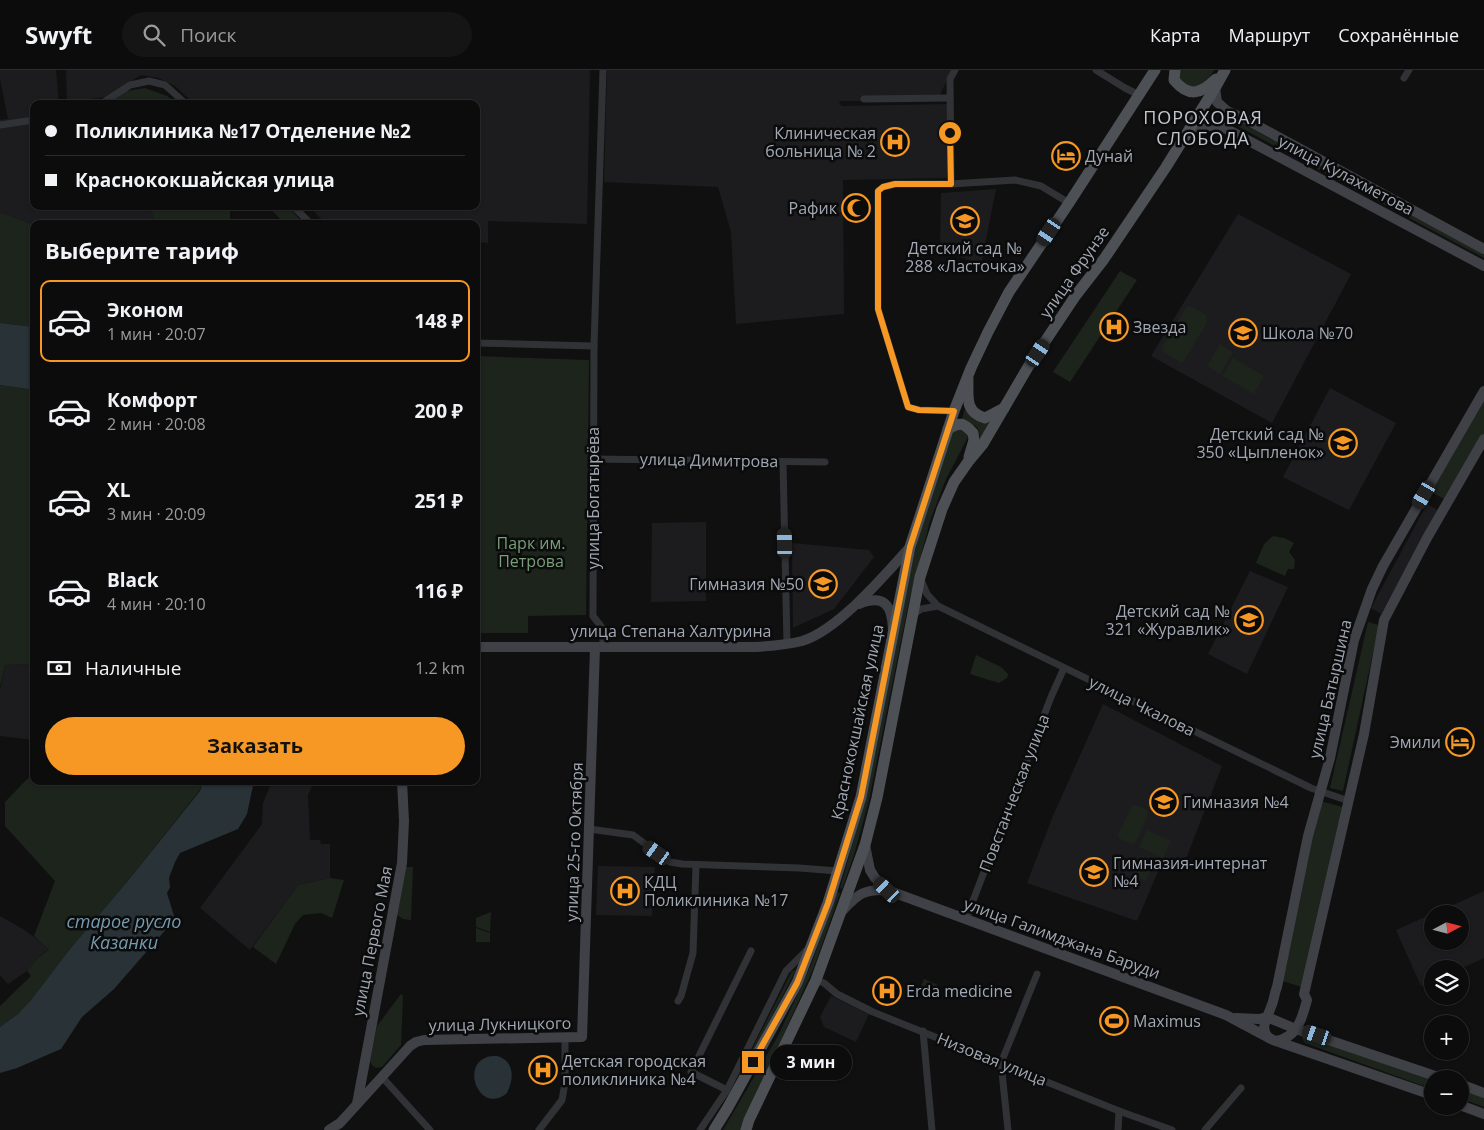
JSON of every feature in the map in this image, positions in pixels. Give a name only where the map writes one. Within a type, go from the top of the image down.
[{"type":"main road","name":"Краснококшайская улица","points":[[714,1130],[797,983],[828,903],[861,797],[910,547],[954,411],[968,375],[1009,292],[1155,70]]},
{"type":"main road","points":[[1174,70],[1174,80],[1187,92],[1197,92],[1208,87],[1225,70]]},
{"type":"main road","name":"улица Фрунзе","points":[[920,577],[942,508],[954,482],[983,444],[1028,367],[1076,295],[1104,259],[1166,167],[1225,70]]},
{"type":"main road","points":[[968,375],[969,407],[976,415],[985,418],[1004,407]]},
{"type":"main road","points":[[948,429],[955,425],[963,424],[974,433],[968,462]]},
{"type":"main road","name":"Краснококшайская улица","points":[[746,1130],[749,1120],[816,980],[865,845],[877,798],[920,577]]},
{"type":"street","name":"улица Богатырёва","points":[[599,647],[603,629],[593,616],[593,459],[594,346],[603,70]]},
{"type":"street","points":[[951,184],[950,79],[955,70]]},
{"type":"street","points":[[1096,70],[1139,95]]},
{"type":"street","points":[[1404,78],[1409,70]]},
{"type":"street","points":[[107,100],[130,85],[148,81],[165,85],[182,100]]},
{"type":"street","name":"улица Кулахметова","points":[[1215,88],[1217,102],[1227,111],[1484,249]]},
{"type":"street","points":[[864,99],[950,98]]},
{"type":"street","points":[[0,125],[30,121]]},
{"type":"street","name":"улица Кулахметова","points":[[1190,128],[1219,125],[1484,266]]},
{"type":"street","points":[[954,411],[919,410],[908,407],[878,309],[878,191],[883,187],[895,184],[951,184],[1014,180],[1041,186],[1069,203]]},
{"type":"street","points":[[297,210],[307,220]]},
{"type":"street","points":[[480,343],[594,346]]},
{"type":"street","name":"улица Батыршина","points":[[1267,1017],[1277,987],[1308,836],[1330,758],[1354,640],[1372,589],[1383,566],[1484,391]]},
{"type":"street","points":[[1272,1040],[1284,1039],[1296,1029],[1300,1024],[1307,1000],[1304,994],[1364,734],[1384,620],[1427,538],[1484,439]]},
{"type":"street","name":"улица Димитрова","points":[[593,459],[824,462]]},
{"type":"street","points":[[783,462],[787,644]]},
{"type":"street","name":"улица Степана Халтурина","points":[[480,647],[756,646],[787,644],[818,634],[854,606],[884,577],[910,547]]},
{"type":"street","name":"улица Чкалова","points":[[920,577],[926,594],[938,606],[1320,792],[1349,801]]},
{"type":"street","name":"улица Степана Халтурина","points":[[854,606],[876,599],[885,603],[889,608],[893,633]]},
{"type":"street","points":[[912,618],[921,609],[938,606]]},
{"type":"street","name":"улица 25-го Октября","points":[[582,1037],[589,829],[599,647]]},
{"type":"street","name":"Повстанческая улица","points":[[966,918],[1064,668]]},
{"type":"street","name":"улица Первого Мая","points":[[356,1105],[402,863],[404,821],[402,785]]},
{"type":"street","points":[[589,829],[632,836],[670,862],[696,865],[838,871]]},
{"type":"street","name":"улица Галимджана Баруди","points":[[865,845],[870,870],[874,878],[887,890]]},
{"type":"street","points":[[678,1001],[693,953],[696,865]]},
{"type":"street","name":"улица Галимджана Баруди","points":[[843,910],[862,893],[870,890],[887,890],[1226,1016]]},
{"type":"street","name":"Краснококшайская улица","points":[[700,1130],[727,1090],[786,971],[811,946]]},
{"type":"street","points":[[727,1090],[691,1072],[751,952]]},
{"type":"street","points":[[1008,1130],[1000,1063],[1037,974]]},
{"type":"street","name":"Низовая улица","points":[[816,980],[824,983],[837,994],[873,1012],[1119,1111],[1172,1130]]},
{"type":"street","points":[[1226,1016],[1252,1020],[1267,1017],[1296,1029],[1424,1072]]},
{"type":"street","points":[[1226,1016],[1272,1040],[1424,1092]]},
{"type":"street","points":[[1267,1017],[1264,1029],[1272,1040]]},
{"type":"street","points":[[923,1031],[932,1130]]},
{"type":"street","name":"улица Лукницкого","points":[[329,1130],[340,1123],[410,1046],[416,1042],[424,1040],[582,1037]]},
{"type":"street","points":[[539,1130],[562,1100],[565,1083],[565,1038]]},
{"type":"street","points":[[365,1060],[368,1070],[376,1076],[382,1077],[430,1130]]},
{"type":"street","points":[[1469,1087],[1484,1092]]},
{"type":"street","points":[[1205,1130],[1241,1088]]},
{"type":"street","points":[[1469,1108],[1484,1114]]},
{"type":"street","points":[[1118,1130],[1119,1111]]},
{"type":"shaded area","points":[[0,70],[56,70],[59,100],[30,100],[30,210],[151,210],[154,220],[30,220],[30,224],[2,213],[0,214],[0,120],[8,119]]},
{"type":"shaded area","points":[[66,70],[590,70],[587,224],[488,221],[488,243],[480,242],[480,220],[322,220],[313,210],[480,210],[480,100],[190,100],[175,86],[159,78],[141,75],[106,97],[67,100]]},
{"type":"shaded area","points":[[607,70],[952,70],[937,101],[839,101],[841,106],[947,104],[948,178],[843,180],[844,314],[736,324],[731,232],[718,187],[604,182]]},
{"type":"shaded area","name":"Детский сад № 288 «Ласточка»","points":[[996,189],[981,265],[940,249],[941,193]]},
{"type":"shaded area","name":"Школа №70","points":[[1238,214],[1351,274],[1272,423],[1151,356]]},
{"type":"shaded area","name":"Детский сад № 350 «Цыпленок»","points":[[1330,388],[1396,423],[1349,510],[1283,477]]},
{"type":"shaded area","points":[[1427,504],[1438,510],[1381,614],[1371,608]]},
{"type":"shaded area","points":[[706,522],[706,601],[651,602],[652,523]]},
{"type":"shaded area","name":"Гимназия №50","points":[[792,543],[869,550],[874,557],[834,609],[793,628]]},
{"type":"shaded area","name":"Детский сад № 321 «Журавлик»","points":[[1250,571],[1288,587],[1247,674],[1208,654]]},
{"type":"shaded area","points":[[30,664],[30,740],[0,736],[0,689],[5,665]]},
{"type":"shaded area","points":[[1103,704],[1222,766],[1182,869],[1162,862],[1137,921],[1027,883],[1053,816]]},
{"type":"shaded area","points":[[270,785],[312,785],[308,795],[310,840],[320,840],[321,844],[330,844],[330,878],[298,885],[250,950],[200,908],[262,824],[263,803]]},
{"type":"shaded area","name":"КДЦ Поликлиника №17","points":[[598,866],[655,867],[652,916],[596,915]]},
{"type":"shaded area","points":[[1484,891],[1484,958],[1469,965],[1469,960],[1424,960],[1424,985],[1421,986],[1396,930],[1424,918],[1424,950],[1469,950],[1469,905],[1453,905]]},
{"type":"shaded area","points":[[0,916],[23,929],[49,948],[27,971],[8,984],[0,975]]},
{"type":"shaded area","points":[[831,996],[869,1014],[856,1042],[824,1027],[820,1017]]},
{"type":"green space","points":[[1177,70],[1214,70],[1207,81],[1195,89],[1179,82]]},
{"type":"green space","points":[[145,88],[167,96],[172,100],[114,100],[126,91]]},
{"type":"green space","points":[[1217,110],[1484,254],[1484,258],[1215,114]]},
{"type":"green space","points":[[151,210],[230,210],[230,220],[154,220]]},
{"type":"green space","points":[[272,210],[291,210],[300,220],[281,220]]},
{"type":"green space","points":[[2,213],[30,224],[30,327],[0,323],[0,214]]},
{"type":"green space","points":[[1120,271],[1137,280],[1070,382],[1053,372]]},
{"type":"green space","points":[[1188,306],[1206,315],[1207,323],[1183,362],[1180,362],[1164,353],[1162,347]]},
{"type":"green space","points":[[1220,344],[1233,352],[1220,374],[1207,366]]},
{"type":"green space","name":"Парк им. Петрова","points":[[480,356],[589,360],[586,615],[528,616],[528,633],[480,633]]},
{"type":"green space","points":[[1233,358],[1264,376],[1254,394],[1223,376]]},
{"type":"green space","points":[[0,385],[30,388],[30,664],[5,665],[0,686]]},
{"type":"green space","points":[[1484,399],[1484,433],[1446,500],[1431,492]]},
{"type":"green space","points":[[966,405],[994,418],[980,439],[979,430],[975,426],[960,426]]},
{"type":"green space","points":[[955,428],[967,430],[968,437],[946,479],[930,521],[909,601],[869,800],[854,855],[842,889],[840,888],[865,799],[904,600],[922,521]]},
{"type":"green space","points":[[1273,536],[1284,538],[1294,543],[1289,552],[1295,560],[1294,569],[1288,569],[1285,576],[1256,563],[1264,544]]},
{"type":"green space","points":[[1368,622],[1379,625],[1343,791],[1330,788]]},
{"type":"green space","points":[[976,655],[1001,667],[1008,674],[1007,678],[999,683],[970,674]]},
{"type":"green space","points":[[30,776],[30,785],[202,785],[127,882],[70,949],[31,1000],[18,1014],[0,1027],[0,1006],[31,976],[27,971],[49,949],[34,936],[55,881],[5,826],[5,802]]},
{"type":"green space","points":[[1320,801],[1343,807],[1302,987],[1282,981]]},
{"type":"green space","points":[[1136,805],[1147,810],[1148,815],[1136,842],[1132,844],[1120,839],[1118,835],[1132,806]]},
{"type":"green space","points":[[1147,830],[1171,841],[1163,858],[1139,847]]},
{"type":"green space","points":[[1139,855],[1154,860],[1146,881],[1132,876]]},
{"type":"green space","points":[[403,867],[413,867],[411,920],[403,919],[397,915]]},
{"type":"green space","points":[[330,878],[344,880],[332,918],[321,913],[303,915],[295,924],[276,964],[253,947],[298,885]]},
{"type":"green space","points":[[837,892],[840,893],[814,967],[743,1130],[723,1130],[778,1036],[811,965]]},
{"type":"green space","points":[[491,912],[490,932],[476,927],[476,918]]},
{"type":"green space","points":[[476,928],[490,933],[490,942],[476,942]]},
{"type":"green space","points":[[796,970],[747,1064],[745,1063],[792,971]]},
{"type":"green space","points":[[924,979],[938,985],[934,994],[920,989]]},
{"type":"green space","points":[[401,994],[403,996],[401,1045],[382,1067],[376,1068],[370,1061],[377,1026]]},
{"type":"green space","points":[[1302,1035],[1424,1076],[1424,1086],[1305,1043]]},
{"type":"green space","points":[[1469,1090],[1484,1096],[1484,1107],[1469,1101]]},
{"type":"water","points":[[0,323],[30,327],[30,389],[0,385]]},
{"type":"water","name":"старое русло Казанки","points":[[202,785],[253,785],[247,814],[238,829],[180,853],[169,878],[170,887],[167,893],[175,919],[114,989],[82,1017],[61,1049],[17,1068],[0,1073],[0,1027],[18,1014],[31,1000],[70,949],[200,791]]},
{"type":"water","points":[[497,1056],[503,1058],[510,1066],[511,1082],[507,1093],[498,1098],[489,1098],[477,1088],[475,1071],[478,1063],[485,1058]]},
{"type":"place","name":"Клиническая больница № 2","points":[[895,142]]},
{"type":"place","name":"Дунай","points":[[1066,156]]},
{"type":"place","name":"Рафик","points":[[856,208]]},
{"type":"place","name":"Детский сад № 288 «Ласточка»","points":[[965,221]]},
{"type":"place","name":"Звезда","points":[[1114,327]]},
{"type":"place","name":"Школа №70","points":[[1243,333]]},
{"type":"place","name":"Детский сад № 350 «Цыпленок»","points":[[1343,443]]},
{"type":"place","name":"Гимназия №50","points":[[823,584]]},
{"type":"place","name":"Детский сад № 321 «Журавлик»","points":[[1249,620]]},
{"type":"place","name":"Эмили","points":[[1460,742]]},
{"type":"place","name":"Гимназия №4","points":[[1164,802]]},
{"type":"place","name":"Гимназия-интернат №4","points":[[1094,872]]},
{"type":"place","name":"КДЦ Поликлиника №17","points":[[625,891]]},
{"type":"place","name":"Erda medicine","points":[[887,991]]},
{"type":"place","name":"Maximus","points":[[1114,1021]]},
{"type":"place","name":"Детская городская поликлиника №4","points":[[543,1070]]},
{"type":"district","name":"ПОРОХОВАЯ СЛОБОДА","points":[[1203,127]]},
{"type":"route","points":[[753,1062],[797,983],[828,903],[861,797],[910,547],[954,411],[919,410],[908,407],[878,309],[878,191],[883,187],[895,184],[951,184],[950,133]]}]
